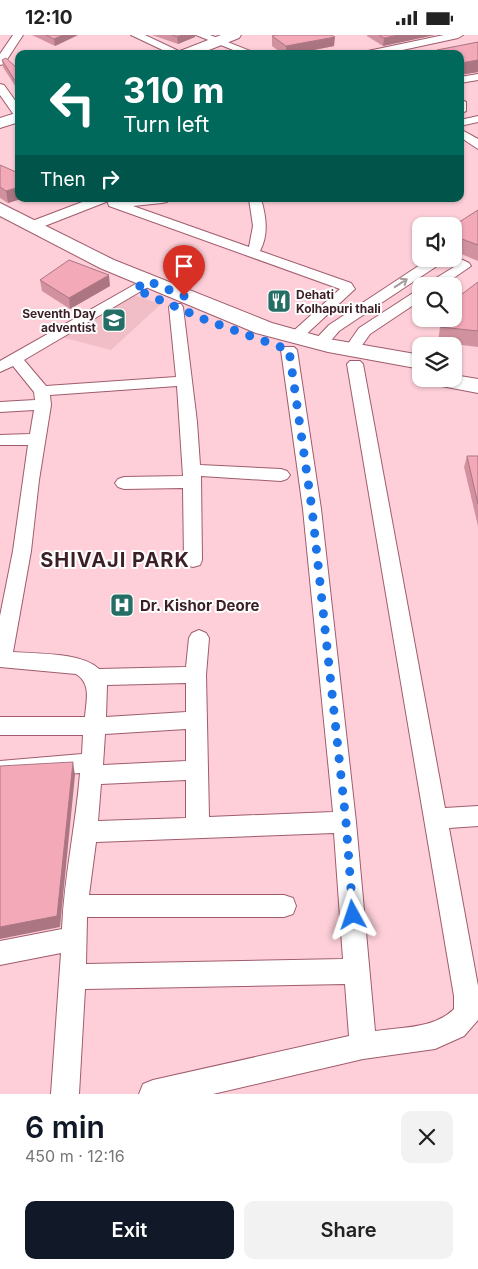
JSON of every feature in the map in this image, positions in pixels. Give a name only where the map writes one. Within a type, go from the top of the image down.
[{"type":"main road","points":[[196,50],[224,40],[246,35]]},
{"type":"main road","points":[[205,50],[224,40]]},
{"type":"main road","points":[[0,117],[15,114]]},
{"type":"main road","points":[[0,123],[15,116]]},
{"type":"main road","points":[[0,209],[107,264],[176,307],[253,338],[292,343],[354,356],[412,361]]},
{"type":"main road","points":[[0,223],[14,232],[141,285],[264,328],[292,343],[320,343],[354,356],[412,373]]},
{"type":"main road","points":[[462,371],[478,374]]},
{"type":"main road","points":[[462,383],[478,385]]},
{"type":"street","points":[[0,62],[18,35]]},
{"type":"street","points":[[136,35],[171,50]]},
{"type":"street","points":[[201,35],[224,40],[245,50]]},
{"type":"street","points":[[388,50],[458,35]]},
{"type":"street","points":[[464,79],[478,77]]},
{"type":"street","points":[[0,87],[15,110]]},
{"type":"street","points":[[464,122],[478,119]]},
{"type":"street","points":[[464,135],[478,145]]},
{"type":"street","points":[[32,226],[93,202]]},
{"type":"street","points":[[126,202],[114,203],[346,286],[348,289],[292,343],[346,822],[363,1046]]},
{"type":"street","points":[[253,252],[258,243],[260,220],[256,202]]},
{"type":"street","points":[[447,277],[464,266],[462,265]]},
{"type":"street","points":[[320,343],[334,328],[426,267]]},
{"type":"street","points":[[42,398],[7,363],[141,285]]},
{"type":"street","points":[[153,1094],[363,1046],[435,1036],[455,1027],[467,1015],[467,996],[354,356],[364,331],[412,300]]},
{"type":"street","points":[[176,307],[189,421],[193,560]]},
{"type":"street","points":[[0,407],[42,398],[183,381]]},
{"type":"street","points":[[42,398],[22,551],[1,658],[79,665],[88,669],[95,677],[98,689],[86,833],[75,906],[73,977],[65,1094]]},
{"type":"street","points":[[0,440],[36,439]]},
{"type":"street","points":[[124,483],[192,476],[281,475]]},
{"type":"street","points":[[198,829],[196,675],[199,638]]},
{"type":"street","points":[[95,677],[196,675]]},
{"type":"street","points":[[0,726],[95,725],[197,720]]},
{"type":"street","points":[[0,770],[198,770]]},
{"type":"street","points":[[436,819],[478,816]]},
{"type":"street","points":[[86,833],[346,822]]},
{"type":"street","points":[[75,906],[284,906]]},
{"type":"street","points":[[0,953],[73,939]]},
{"type":"street","points":[[73,977],[358,971]]},
{"type":"shaded area","name":"Seventh Day adventist","points":[[130,294],[161,304],[111,350],[57,336]]},
{"type":"building","points":[[46,35],[63,35],[54,39]]},
{"type":"building","points":[[331,35],[335,37],[286,46],[272,36]]},
{"type":"building","points":[[379,35],[399,35],[384,38]]},
{"type":"building","points":[[478,42],[478,60],[464,62],[464,50],[437,50]]},
{"type":"building","points":[[6,58],[15,66],[15,81],[2,60]]},
{"type":"building","points":[[0,165],[15,172],[15,188],[6,191],[0,187]]},
{"type":"building","points":[[478,210],[478,245],[462,239],[462,220]]},
{"type":"building","points":[[69,260],[109,275],[69,298],[40,280]]},
{"type":"building","points":[[478,282],[478,331],[440,327],[462,327],[462,294]]},
{"type":"building","points":[[467,456],[478,456],[478,504]]},
{"type":"building","points":[[73,762],[57,916],[0,927],[0,766]]},
{"type":"place","name":"Dehati Kolhapuri thali","points":[[279,301]]},
{"type":"place","name":"Seventh Day adventist","points":[[114,320]]},
{"type":"place","name":"Dr. Kishor Deore","points":[[122,605]]},
{"type":"district","name":"SHIVAJI PARK","points":[[115,560]]},
{"type":"route","points":[[184,296],[148,281],[135,289],[206,320],[289,350],[312,509],[346,822],[353,915]]}]
